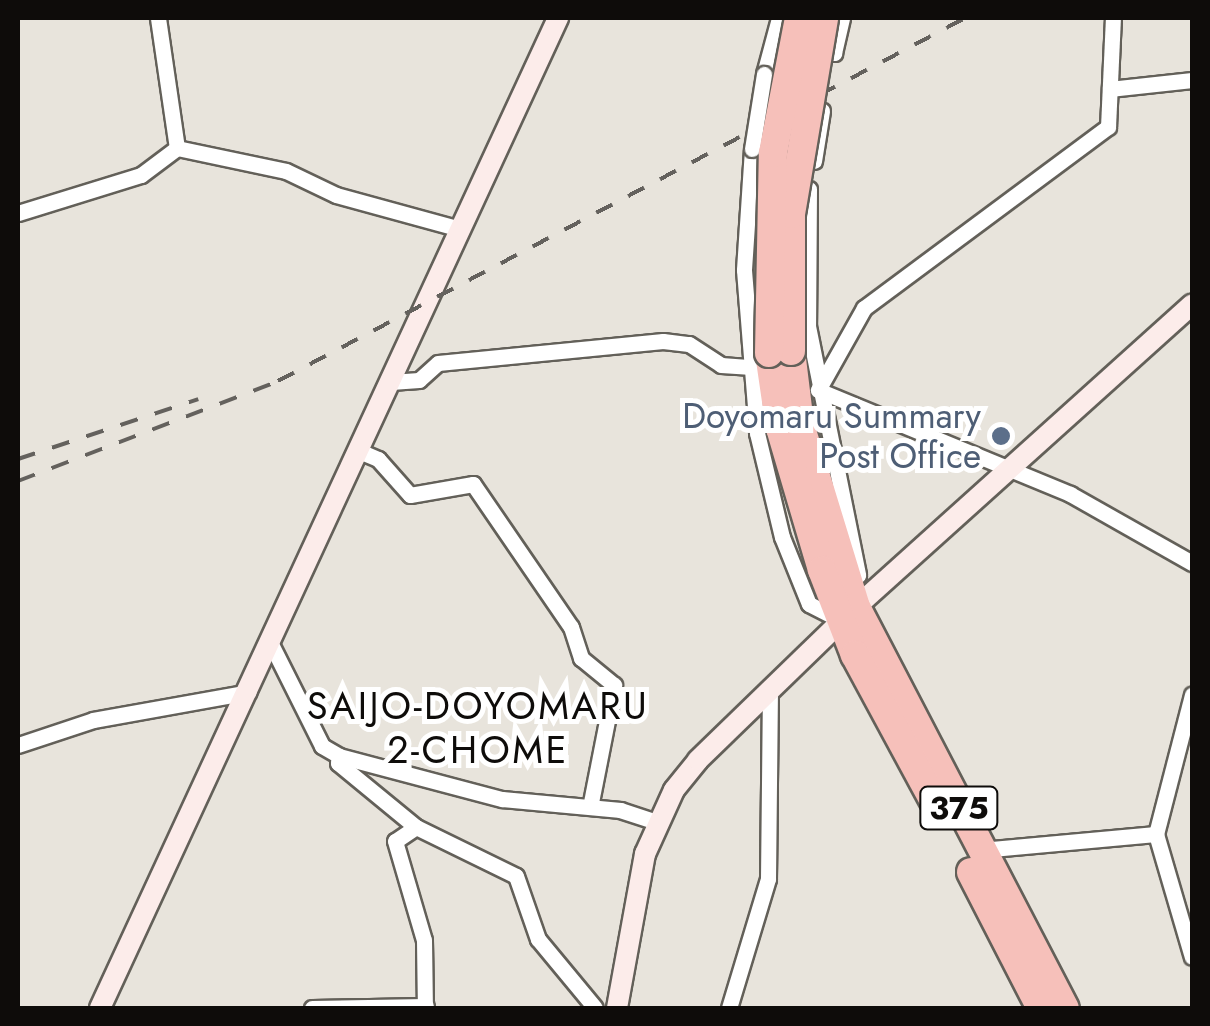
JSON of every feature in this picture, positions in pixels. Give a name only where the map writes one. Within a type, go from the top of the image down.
[{"type":"highway","name":"375","points":[[799,18],[773,153],[770,357],[796,495],[849,614],[1041,1008]]},
{"type":"highway","name":"375","points":[[770,357],[824,18]]},
{"type":"highway","name":"375","points":[[849,614],[1065,1008]]},
{"type":"street","points":[[158,18],[177,148]]},
{"type":"street","points":[[100,1008],[391,382],[456,228],[558,18]]},
{"type":"street","points":[[770,357],[746,328],[746,205],[764,74],[779,18]]},
{"type":"street","points":[[774,40],[834,53],[842,18]]},
{"type":"street","points":[[818,390],[864,308],[1108,128],[1113,18]]},
{"type":"street","points":[[1110,89],[1192,80]]},
{"type":"street","points":[[822,111],[806,206],[808,326],[857,569],[849,614]]},
{"type":"street","points":[[18,212],[141,175],[177,148],[286,171],[336,194],[456,228]]},
{"type":"street","points":[[746,205],[806,206]]},
{"type":"street","points":[[617,1008],[633,904],[657,822],[698,760],[849,614],[1192,304]]},
{"type":"street","points":[[746,328],[808,326]]},
{"type":"street","points":[[391,382],[419,380],[438,362],[663,341],[688,344],[721,365],[770,357]]},
{"type":"street","points":[[818,390],[1004,472],[1070,494],[1192,564]]},
{"type":"street","points":[[359,451],[378,459],[410,495],[473,484],[571,628],[581,658],[614,685],[590,807]]},
{"type":"street","points":[[271,644],[322,746],[339,756],[502,799],[590,807],[657,822]]},
{"type":"street","points":[[730,1008],[768,879],[770,687]]},
{"type":"street","points":[[18,745],[94,720],[248,692]]},
{"type":"street","points":[[1192,695],[1156,834],[1192,957]]},
{"type":"street","points":[[339,756],[338,763],[416,826],[516,876],[538,939],[595,1008]]},
{"type":"street","points":[[312,1008],[426,1007],[424,940],[395,841],[416,826]]},
{"type":"street","points":[[980,850],[1156,834]]},
{"type":"railway","points":[[18,481],[278,381],[965,18]]},
{"type":"railway","points":[[18,459],[198,399]]},
{"type":"place","name":"Doyomaru Summary Post Office","points":[[1001,436]]},
{"type":"district","name":"SAIJO-DOYOMARU 2-CHOME","points":[[478,728]]}]
